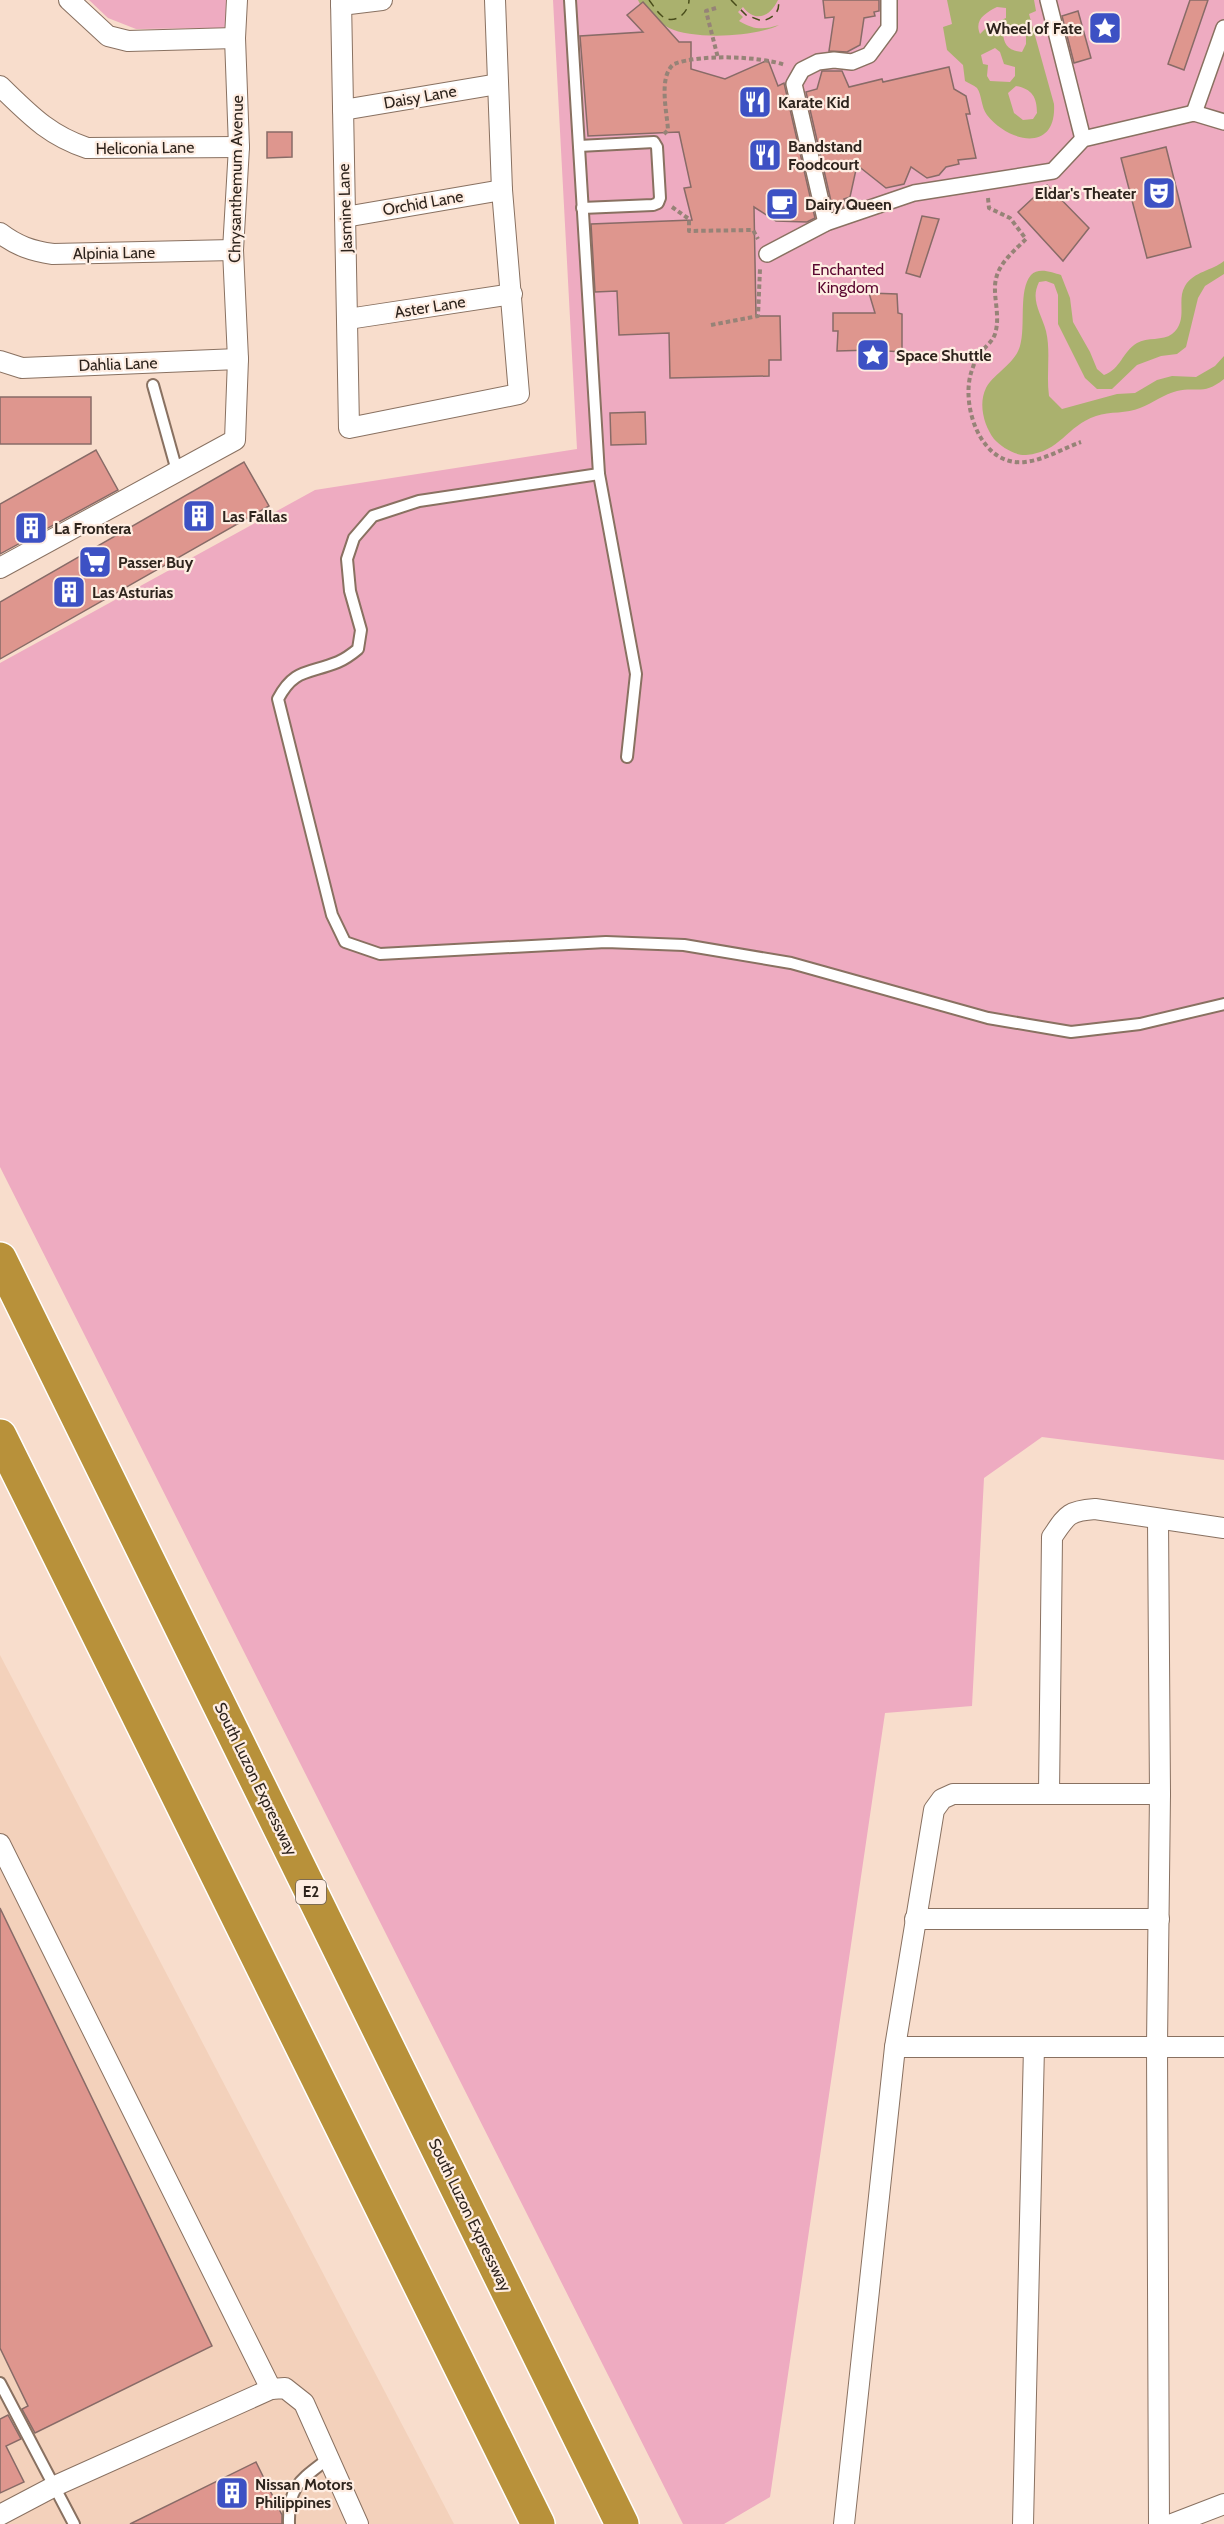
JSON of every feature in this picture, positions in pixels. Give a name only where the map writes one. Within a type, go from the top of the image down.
[{"type":"highway","name":"South Luzon Expressway","points":[[0,1259],[622,2524]]},
{"type":"highway","points":[[0,1436],[538,2524]]},
{"type":"street","points":[[69,0],[108,36],[128,41],[235,38]]},
{"type":"street","name":"Chrysanthemum Avenue","points":[[177,471],[235,440],[238,359],[233,250],[239,147],[235,38],[237,0]]},
{"type":"street","points":[[341,2],[382,0]]},
{"type":"street","points":[[495,0],[502,190],[512,294]]},
{"type":"street","points":[[826,223],[794,84],[802,70],[818,63],[834,60],[852,62],[869,55],[889,28],[889,0]]},
{"type":"street","points":[[1048,0],[1083,140]]},
{"type":"street","name":"Jasmine Lane","points":[[341,2],[349,428],[519,394],[512,294]]},
{"type":"street","points":[[1194,113],[1224,28]]},
{"type":"street","name":"Daisy Lane","points":[[342,110],[498,84]]},
{"type":"street","name":"Heliconia Lane","points":[[0,86],[41,124],[64,141],[87,148],[239,147]]},
{"type":"street","points":[[767,254],[826,223],[914,193],[1053,171],[1083,140],[1194,113],[1224,122]]},
{"type":"street","name":"Orchid Lane","points":[[345,217],[502,190]]},
{"type":"street","name":"Alpinia Lane","points":[[0,233],[13,243],[32,251],[53,254],[233,250]]},
{"type":"street","name":"Aster Lane","points":[[348,320],[512,294]]},
{"type":"street","name":"Dahlia Lane","points":[[0,361],[22,368],[238,359]]},
{"type":"street","points":[[0,568],[177,471]]},
{"type":"street","points":[[1049,1793],[1052,1537],[1064,1520],[1075,1510],[1095,1509],[1224,1528]]},
{"type":"street","points":[[1158,1520],[1159,2524]]},
{"type":"street","points":[[844,2524],[895,2047],[934,1810],[942,1799],[953,1794],[1160,1794]]},
{"type":"street","points":[[0,1844],[271,2389]]},
{"type":"street","points":[[915,1919],[1159,1919]]},
{"type":"street","points":[[895,2047],[1157,2045],[1224,2047]]},
{"type":"street","points":[[1023,2524],[1034,2047]]},
{"type":"street","points":[[3,2518],[55,2486],[271,2389],[285,2388],[304,2403],[358,2524]]},
{"type":"street","points":[[1172,2524],[1224,2504]]},
{"type":"lane","points":[[570,0],[599,474],[636,674],[627,757]]},
{"type":"lane","points":[[579,146],[651,141],[656,144],[660,198],[658,203],[653,205],[582,208]]},
{"type":"lane","points":[[153,386],[177,471]]},
{"type":"lane","points":[[599,474],[419,501],[373,516],[354,538],[347,559],[350,591],[361,630],[358,649],[339,662],[298,674],[286,685],[278,699],[332,915],[345,942],[380,954],[606,942],[684,945],[791,963],[988,1018],[1071,1032],[1140,1024],[1224,1004]]},
{"type":"lane","points":[[0,2383],[74,2524]]},
{"type":"lane","points":[[289,2524],[290,2500],[299,2482],[329,2458]]},
{"type":"path","points":[[716,8],[706,11],[718,58]]},
{"type":"path","points":[[656,144],[668,130],[665,77],[669,68],[679,62],[718,58],[765,58],[802,70]]},
{"type":"path","points":[[985,182],[989,208],[1010,218],[1026,238],[1006,259],[996,279],[996,330],[994,337],[978,355],[969,388],[975,424],[986,446],[997,454],[1012,460],[1024,462],[1082,442]]},
{"type":"path","points":[[660,198],[689,219],[689,231],[753,230],[767,254],[760,268],[758,316],[711,325]]},
{"type":"shaded area","points":[[638,0],[778,0],[771,11],[762,16],[752,15],[743,7],[738,12],[743,17],[739,21],[754,28],[779,25],[755,32],[724,36],[680,32],[665,26],[643,2],[640,4]]},
{"type":"shaded area","points":[[947,0],[1034,0],[1036,11],[1029,14],[1054,104],[1053,120],[1048,130],[1040,136],[1019,137],[996,125],[987,115],[977,88],[965,81],[963,65],[947,50],[943,27],[952,24]],"holes":[[[997,7],[1006,8],[1006,18],[988,26],[980,34],[978,25],[985,14]],[[1016,25],[1026,36],[1026,44],[1022,52],[1008,46],[1004,40],[1003,31]],[[995,48],[1000,52],[1004,64],[1015,67],[1015,76],[1010,82],[990,81],[987,76],[988,65],[983,64],[981,55]],[[1016,86],[1030,92],[1035,98],[1037,107],[1037,113],[1033,119],[1023,120],[1014,113],[1008,93]]]},
{"type":"shaded area","points":[[1224,261],[1224,274],[1205,286],[1198,298],[1186,347],[1177,354],[1161,356],[1137,365],[1112,389],[1097,389],[1085,378],[1058,324],[1058,295],[1054,284],[1046,281],[1039,282],[1036,301],[1046,331],[1049,396],[1062,409],[1117,394],[1135,393],[1157,380],[1172,376],[1196,377],[1215,366],[1224,356],[1224,379],[1205,389],[1172,392],[1135,410],[1096,416],[1077,426],[1056,444],[1038,453],[1018,454],[1005,448],[994,439],[987,428],[982,401],[989,383],[1009,364],[1020,346],[1023,299],[1031,275],[1037,271],[1045,271],[1061,275],[1070,298],[1073,322],[1097,369],[1104,375],[1114,369],[1137,343],[1164,338],[1172,334],[1180,323],[1185,286],[1193,277]]},
{"type":"shaded area","name":"Nissan Motors Philippines","points":[[0,1655],[454,2524],[0,2524]]},
{"type":"green space","points":[[89,0],[231,0],[231,19],[224,28],[136,29],[108,18]]},
{"type":"green space","name":"Enchanted Kingdom","points":[[553,0],[1224,0],[1224,1460],[1042,1437],[984,1478],[972,1706],[885,1713],[770,2497],[724,2524],[683,2524],[0,1167],[0,663],[315,490],[577,449]]},
{"type":"building","points":[[823,0],[879,0],[879,11],[874,12],[875,16],[864,18],[860,45],[847,52],[829,51],[834,17],[825,18]]},
{"type":"building","points":[[1190,0],[1208,0],[1184,70],[1168,64]]},
{"type":"building","points":[[643,2],[679,42],[691,42],[691,69],[725,79],[768,60],[778,86],[784,83],[815,218],[807,222],[776,221],[754,207],[756,316],[780,316],[781,360],[769,360],[769,376],[670,378],[669,333],[619,335],[617,291],[595,292],[591,224],[692,220],[684,188],[691,187],[679,132],[588,136],[580,36],[643,32],[627,15]]},
{"type":"building","points":[[1078,11],[1091,58],[1074,63],[1062,16]]},
{"type":"building","points":[[949,67],[954,89],[966,96],[970,114],[966,114],[976,158],[958,160],[959,164],[946,167],[939,175],[927,178],[911,167],[904,184],[886,188],[857,165],[850,197],[844,199],[847,206],[833,210],[806,92],[817,89],[822,71],[842,71],[849,87]]},
{"type":"building","points":[[267,132],[292,132],[292,157],[267,158]]},
{"type":"building","name":"Eldar's Theater","points":[[1166,147],[1191,247],[1147,258],[1121,158]]},
{"type":"building","points":[[1047,185],[1089,228],[1063,261],[1018,212]]},
{"type":"building","points":[[922,216],[939,219],[920,277],[906,273]]},
{"type":"building","points":[[869,293],[897,294],[898,313],[902,314],[902,352],[837,351],[838,331],[833,331],[833,313],[875,313]]},
{"type":"building","points":[[0,397],[91,397],[91,444],[0,444]]},
{"type":"building","points":[[645,412],[646,444],[611,445],[610,413]]},
{"type":"building","name":"La Frontera","points":[[96,450],[118,490],[0,554],[0,504]]},
{"type":"building","points":[[244,462],[269,506],[0,659],[0,602]]},
{"type":"building","points":[[0,1908],[212,2346],[35,2433],[22,2409],[28,2406],[0,2348]]},
{"type":"building","points":[[8,2415],[21,2439],[6,2446],[24,2482],[0,2493],[0,2419]]},
{"type":"building","name":"Nissan Motors Philippines","points":[[256,2462],[282,2515],[282,2524],[130,2524]]},
{"type":"ferry route","points":[[649,0],[662,16],[671,20],[684,13],[689,0]]},
{"type":"ferry route","points":[[731,0],[746,15],[762,21],[775,14],[779,4],[778,0]]},
{"type":"place","name":"Wheel of Fate","points":[[1105,28]]},
{"type":"place","name":"Karate Kid","points":[[755,102]]},
{"type":"place","name":"Bandstand Foodcourt","points":[[765,155]]},
{"type":"place","name":"Eldar's Theater","points":[[1159,193]]},
{"type":"place","name":"Dairy Queen","points":[[782,204]]},
{"type":"place","name":"Space Shuttle","points":[[873,355]]},
{"type":"place","name":"Las Fallas","points":[[199,516]]},
{"type":"place","name":"La Frontera","points":[[31,528]]},
{"type":"place","name":"Passer Buy","points":[[95,562]]},
{"type":"place","name":"Las Asturias","points":[[69,592]]},
{"type":"place","name":"Nissan Motors Philippines","points":[[232,2493]]}]
